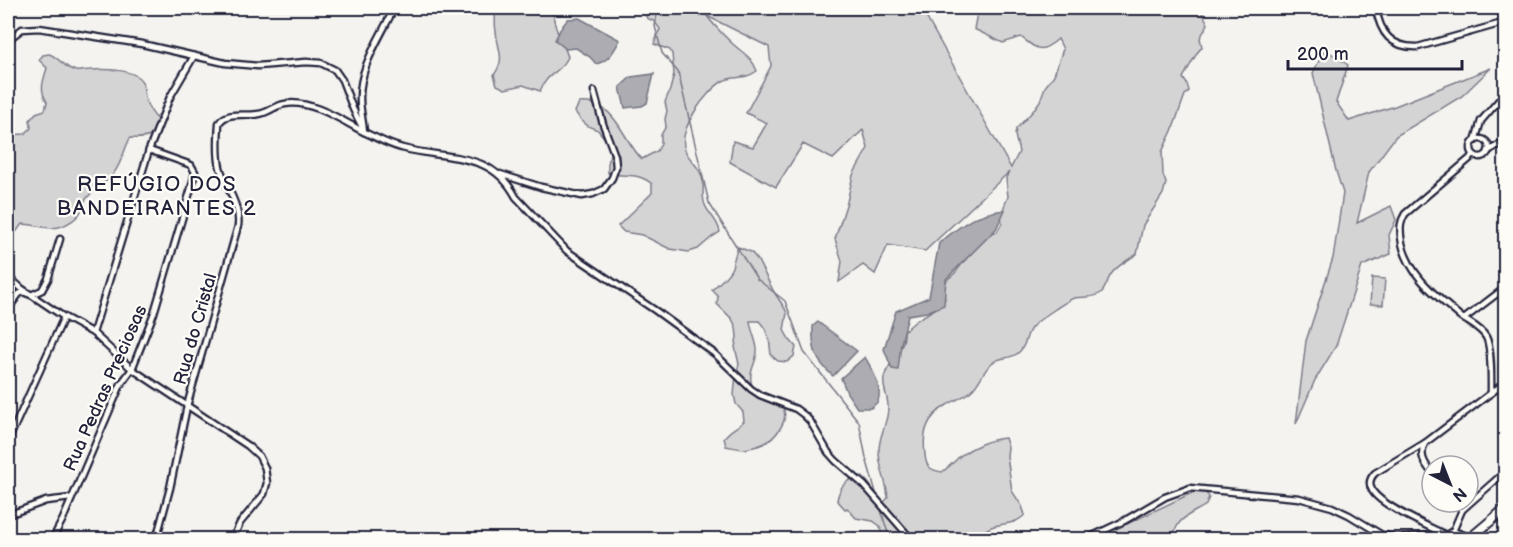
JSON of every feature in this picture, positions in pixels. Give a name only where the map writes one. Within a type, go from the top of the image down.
[{"type":"main road","points":[[1472,539],[1506,508]]},
{"type":"street","points":[[364,132],[360,100],[365,66],[394,8]]},
{"type":"street","points":[[1376,8],[1380,27],[1386,35],[1402,46],[1418,47],[1503,23],[1506,41]]},
{"type":"street","points":[[8,40],[21,29],[39,28],[142,44],[225,63],[258,66],[321,63],[335,70],[342,80],[352,109],[364,132],[385,143],[403,149],[470,159],[498,173],[541,187],[582,196],[604,189],[616,167],[615,156],[594,91]]},
{"type":"street","points":[[93,333],[148,150],[170,97],[194,56]]},
{"type":"street","points":[[1474,155],[1471,148],[1481,121],[1506,92]]},
{"type":"street","name":"Rua do Cristal","points":[[156,540],[170,488],[187,406],[239,219],[238,210],[220,168],[219,127],[221,120],[234,115],[261,114],[284,104],[295,103],[324,111],[364,132]]},
{"type":"street","points":[[1475,141],[1481,139],[1486,142],[1489,147],[1488,151]]},
{"type":"street","points":[[1474,155],[1482,157],[1506,141]]},
{"type":"street","name":"Rua Pedras Preciosas","points":[[8,515],[46,501],[71,498],[121,384],[132,369],[154,313],[195,172],[192,165],[148,150]]},
{"type":"street","points":[[1474,155],[1405,214],[1400,227],[1407,260],[1418,277],[1434,294],[1481,331],[1486,338],[1489,347],[1491,393]]},
{"type":"street","points":[[498,173],[516,197],[567,251],[715,354],[751,389],[760,395],[796,409],[804,415],[828,452],[864,485],[912,540]]},
{"type":"street","points":[[8,309],[19,294],[23,292],[32,295],[42,290],[48,279],[60,239]]},
{"type":"street","points":[[8,276],[64,317],[93,333],[132,369],[248,446],[259,456],[265,468],[266,489],[240,524],[232,540]]},
{"type":"street","points":[[1464,319],[1506,287]]},
{"type":"street","points":[[8,441],[64,317]]},
{"type":"street","points":[[1446,535],[1384,502],[1372,490],[1371,477],[1425,443],[1506,382]]},
{"type":"street","points":[[1422,454],[1421,450],[1425,443]]},
{"type":"street","points":[[1480,494],[1506,471]]},
{"type":"street","points":[[1084,540],[1124,521],[1165,497],[1190,488],[1299,498],[1332,507],[1382,535],[1396,538],[1446,535],[1453,531],[1460,514]]},
{"type":"street","points":[[52,540],[71,498]]},
{"type":"street","points":[[1453,531],[1472,539]]},
{"type":"shaded area","points":[[496,8],[554,8],[554,21],[568,57],[562,66],[546,80],[540,91],[523,85],[505,89],[497,85],[494,75],[500,64],[500,54],[496,29]]},
{"type":"shaded area","points":[[641,8],[921,8],[1011,168],[1019,152],[1016,129],[1040,101],[1045,87],[1054,75],[1063,49],[1058,39],[1043,48],[1035,47],[1021,37],[1003,43],[974,29],[978,8],[1200,8],[1208,24],[1200,38],[1202,47],[1183,78],[1189,91],[1185,95],[1162,152],[1163,175],[1166,183],[1163,194],[1143,225],[1137,254],[1114,270],[1101,293],[1091,297],[1074,298],[1036,323],[1030,329],[1021,350],[1015,355],[993,362],[971,391],[940,410],[927,426],[924,439],[926,462],[932,469],[942,472],[970,450],[987,442],[1005,438],[1012,491],[1025,515],[1011,523],[985,530],[982,539],[880,539],[882,535],[880,526],[873,521],[856,518],[837,500],[845,484],[861,476],[870,485],[882,504],[888,498],[879,452],[888,412],[884,389],[886,372],[900,350],[904,331],[940,306],[945,299],[943,289],[947,280],[989,233],[997,232],[1002,223],[1001,214],[1008,197],[1006,178],[1009,172],[925,251],[888,245],[875,274],[863,265],[839,282],[842,261],[835,239],[853,175],[868,148],[863,130],[833,159],[803,144],[776,187],[730,162],[733,141],[753,147],[767,123],[746,113],[771,66],[769,47],[707,16],[727,39],[750,59],[757,71],[747,76],[727,79],[716,86],[701,102],[685,132],[685,150],[701,173],[704,202],[720,232],[698,249],[689,252],[670,249],[642,235],[624,232],[618,226],[652,193],[652,184],[636,176],[608,173],[609,144],[598,130],[588,126],[575,112],[579,103],[592,103],[602,107],[617,122],[642,159],[657,151],[666,126],[665,102],[674,74],[672,54],[670,50],[654,44],[660,29],[655,22],[647,18]]},
{"type":"shaded area","points":[[579,18],[620,40],[604,61],[596,64],[576,48],[566,49],[555,40],[568,19]]},
{"type":"shaded area","points":[[1325,49],[1348,65],[1336,102],[1349,121],[1395,106],[1491,68],[1462,96],[1396,136],[1369,172],[1357,223],[1391,206],[1396,220],[1389,235],[1391,254],[1362,266],[1336,346],[1315,380],[1296,424],[1306,341],[1333,258],[1343,193],[1313,73]]},
{"type":"shaded area","points":[[49,54],[76,71],[118,70],[138,77],[143,85],[147,104],[161,128],[155,134],[147,137],[130,138],[114,173],[86,200],[80,214],[72,221],[54,228],[22,224],[8,241],[8,135],[25,134],[31,128],[30,120],[36,113],[45,110],[47,102],[42,85],[47,68],[39,60],[43,55]]},
{"type":"shaded area","points":[[654,74],[647,103],[642,106],[625,108],[620,87],[631,77]]},
{"type":"shaded area","points":[[1005,210],[996,229],[946,279],[944,305],[927,312],[908,315],[898,370],[892,369],[884,349],[896,311],[929,297],[939,243],[976,217]]},
{"type":"shaded area","points":[[738,247],[751,252],[757,259],[787,313],[784,330],[796,347],[794,356],[787,362],[778,361],[771,355],[768,336],[763,325],[759,321],[750,321],[757,349],[751,376],[752,385],[758,392],[779,402],[785,417],[772,438],[761,445],[745,449],[726,446],[724,438],[744,421],[743,412],[736,404],[734,395],[739,364],[735,347],[736,327],[732,319],[717,304],[718,296],[712,290],[731,270]]},
{"type":"shaded area","points":[[1372,278],[1385,279],[1383,305],[1370,304]]},
{"type":"shaded area","points":[[818,322],[857,351],[833,376],[822,365],[814,348],[813,326]]},
{"type":"shaded area","points":[[865,357],[876,378],[879,396],[878,401],[871,408],[857,408],[841,378]]},
{"type":"shaded area","points":[[1203,489],[1209,497],[1206,505],[1183,519],[1169,539],[1087,540],[1127,524]]},
{"type":"waterway","points":[[658,8],[655,26],[662,53],[678,72],[709,203],[757,279],[785,301],[804,352],[859,422],[877,496]]},
{"type":"waterway","points":[[880,507],[890,540]]},
{"type":"district","name":"REFÚGIO DOS BANDEIRANTES 2","points":[[157,196]]}]
